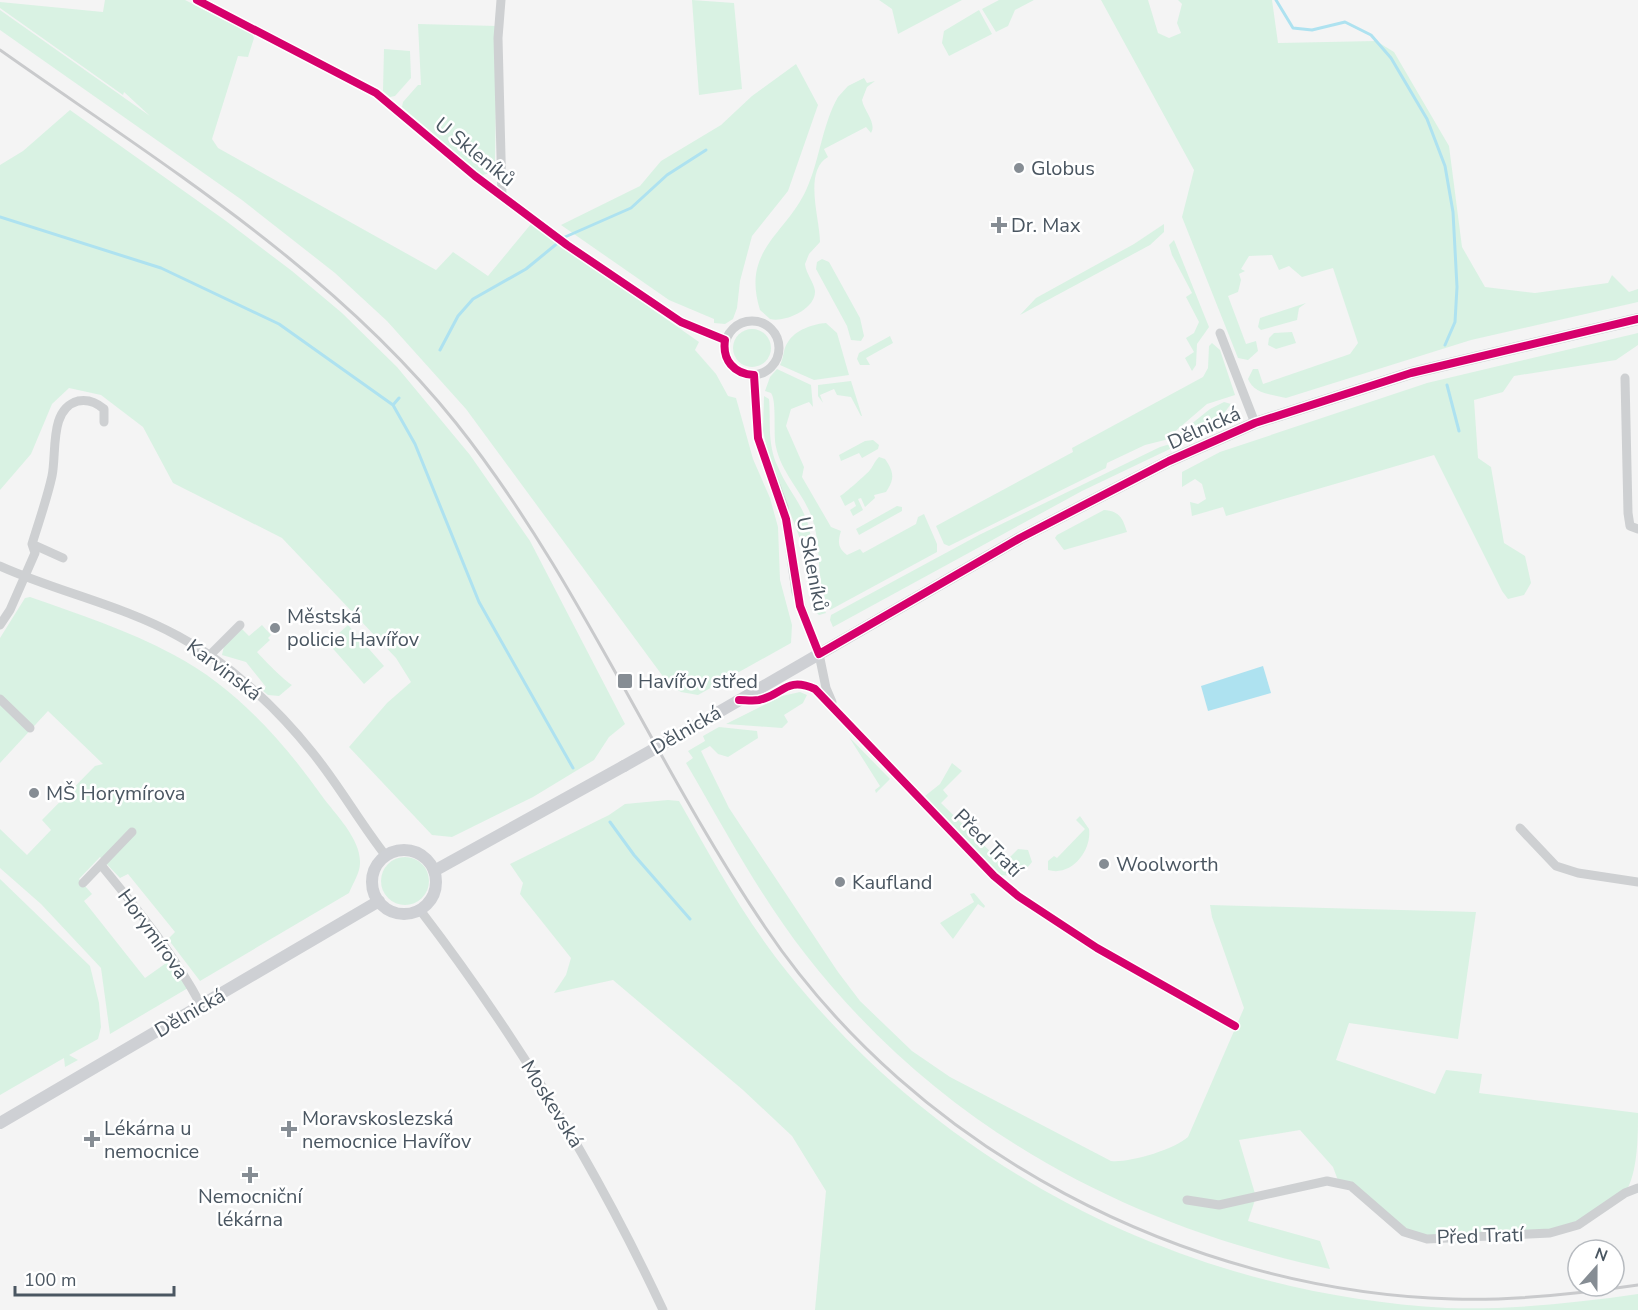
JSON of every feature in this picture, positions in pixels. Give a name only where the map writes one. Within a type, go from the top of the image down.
[{"type":"street","name":"U Skleníků","points":[[197,0],[376,93],[502,196],[567,245],[681,322],[725,340]]},
{"type":"street","name":"U Skleníků","points":[[501,0],[498,38],[502,196]]},
{"type":"street","name":"Dělnická","points":[[434,871],[624,766],[1030,532],[1169,461],[1256,423],[1411,374],[1638,319]]},
{"type":"street","points":[[749,320],[762,322],[772,330],[778,342],[777,357],[768,369],[754,375],[739,372],[733,368],[725,355],[725,340],[732,329],[749,320]]},
{"type":"street","points":[[1220,333],[1256,423]]},
{"type":"street","name":"U Skleníků","points":[[754,375],[758,438],[786,519],[800,606],[819,654]]},
{"type":"street","points":[[1625,378],[1628,513],[1630,526],[1638,529]]},
{"type":"street","points":[[0,625],[10,610],[34,553],[32,544],[52,475],[60,416],[70,404],[84,400],[97,403],[104,409],[104,422]]},
{"type":"street","points":[[32,544],[63,558]]},
{"type":"street","name":"Karvinská","points":[[0,566],[119,610],[179,636],[210,655],[258,694],[312,752],[386,856]]},
{"type":"street","points":[[210,655],[240,625]]},
{"type":"street","name":"Před Tratí","points":[[819,654],[826,688],[838,711]]},
{"type":"street","name":"Před Tratí","points":[[739,700],[760,700],[783,687],[801,684],[814,689],[838,711],[994,876],[1018,896],[1097,948],[1236,1026]]},
{"type":"street","points":[[0,699],[30,728]]},
{"type":"street","points":[[1520,828],[1556,866],[1578,873],[1638,882]]},
{"type":"street","points":[[83,884],[132,832]]},
{"type":"street","points":[[400,851],[414,852],[426,859],[434,871],[434,894],[420,910],[410,914],[396,913],[379,901],[373,890],[373,877],[377,865],[386,856],[400,851]]},
{"type":"street","name":"Horymírova","points":[[101,865],[160,938],[185,975],[202,1006]]},
{"type":"street","name":"Dělnická","points":[[0,1123],[379,901]]},
{"type":"street","name":"Moskevská","points":[[420,910],[507,1034],[592,1169],[628,1234],[663,1310]]},
{"type":"street","name":"Před Tratí","points":[[1187,1200],[1219,1205],[1326,1181],[1351,1185],[1404,1233],[1427,1239],[1550,1233],[1578,1225],[1625,1193],[1638,1188]]},
{"type":"green space","points":[[105,0],[185,0],[252,34],[254,38],[248,57],[238,56],[212,139],[218,148],[436,270],[453,252],[488,276],[531,224],[699,342],[695,350],[716,374],[728,396],[736,398],[753,459],[770,498],[778,527],[780,580],[792,625],[791,643],[698,695],[681,692],[670,686],[466,409],[387,321],[335,273],[242,200],[0,30],[0,10],[150,116],[124,92],[123,95],[0,8],[0,2],[103,12]]},
{"type":"green space","points":[[692,0],[734,3],[742,89],[699,95]]},
{"type":"green space","points":[[879,0],[962,0],[898,34],[892,9]]},
{"type":"green space","points":[[999,0],[1034,0],[1015,10],[1008,26],[996,32],[982,9]]},
{"type":"green space","points":[[1101,0],[1148,0],[1158,33],[1169,38],[1181,33],[1177,23],[1182,4],[1178,0],[1272,0],[1278,43],[1376,41],[1394,52],[1449,146],[1462,247],[1485,287],[1535,293],[1608,283],[1612,275],[1629,292],[1638,289],[1638,302],[1471,340],[1286,398],[1258,391],[1248,379],[1253,369],[1258,369],[1263,384],[1350,354],[1358,343],[1333,268],[1302,277],[1289,266],[1279,270],[1272,255],[1249,256],[1241,269],[1245,271],[1239,274],[1241,280],[1238,292],[1228,296],[1246,344],[1256,341],[1258,351],[1248,360],[1238,358],[1182,217],[1194,170]]},
{"type":"green space","points":[[979,10],[992,34],[949,56],[942,43],[944,31]]},
{"type":"green space","points":[[418,24],[497,26],[495,162],[491,173],[482,175],[402,107],[403,102],[418,85],[421,85]]},
{"type":"green space","points":[[384,49],[410,51],[411,78],[395,96],[390,97],[383,91]]},
{"type":"green space","points":[[796,64],[818,105],[788,191],[752,236],[733,319],[725,324],[714,323],[714,319],[669,300],[561,225],[640,186],[661,161],[721,125],[752,96]]},
{"type":"green space","points":[[864,78],[867,83],[875,81],[867,87],[862,100],[871,121],[871,133],[866,127],[824,149],[828,157],[820,164],[816,173],[814,184],[820,242],[809,254],[805,264],[815,291],[814,298],[805,309],[791,317],[770,319],[760,310],[756,289],[761,257],[807,188],[828,119],[838,97],[848,86]]},
{"type":"green space","points":[[70,110],[226,221],[292,271],[342,313],[397,367],[470,455],[530,541],[625,724],[609,737],[594,760],[533,797],[452,837],[432,835],[349,747],[387,703],[411,682],[396,658],[282,538],[173,483],[143,427],[101,395],[69,388],[52,404],[31,454],[0,490],[0,165],[23,151]]},
{"type":"green space","points":[[1164,224],[1164,232],[1150,245],[1020,315],[1036,298],[1134,244]]},
{"type":"green space","points":[[1174,240],[1209,327],[1197,344],[1196,365],[1192,371],[1185,358],[1194,352],[1186,338],[1194,333],[1199,322],[1186,297],[1192,293],[1172,255],[1169,245]]},
{"type":"green space","points":[[822,259],[829,262],[860,318],[864,336],[861,341],[851,340],[847,326],[816,269],[817,262]]},
{"type":"green space","points":[[1306,303],[1299,308],[1297,320],[1261,330],[1258,327],[1260,318]]},
{"type":"green space","points":[[826,323],[837,333],[849,375],[814,380],[780,365],[786,344],[795,334],[810,326]]},
{"type":"green space","points":[[752,329],[765,335],[771,348],[765,361],[752,367],[739,361],[733,348],[739,335]]},
{"type":"green space","points":[[1292,332],[1296,343],[1276,349],[1268,345],[1269,338],[1274,333]]},
{"type":"green space","points":[[1638,333],[1638,345],[1616,360],[1514,376],[1503,392],[1474,400],[1478,458],[1491,467],[1504,543],[1525,556],[1531,583],[1524,595],[1508,599],[1502,591],[1434,455],[1226,516],[1223,507],[1192,516],[1190,502],[1198,504],[1206,499],[1202,484],[1195,479],[1182,487],[1182,472],[1220,452],[1427,383]]},
{"type":"green space","points":[[890,336],[893,343],[866,358],[870,365],[860,365],[857,359],[859,353]]},
{"type":"green space","points":[[1212,343],[1220,350],[1235,395],[1207,404],[1165,440],[1145,445],[1107,463],[1106,468],[949,546],[944,544],[936,526],[1073,452],[1072,448],[1203,377],[1208,368],[1209,346]]},
{"type":"green space","points":[[777,369],[811,385],[813,407],[809,402],[791,409],[786,426],[804,467],[802,477],[831,527],[841,531],[839,544],[841,549],[847,555],[860,549],[863,553],[916,524],[918,517],[924,514],[937,544],[937,552],[830,610],[822,587],[818,544],[813,521],[805,502],[783,467],[776,447],[773,397],[771,393],[765,391],[770,377]]},
{"type":"green space","points":[[851,381],[862,416],[851,397],[837,395],[834,389],[820,395],[823,403],[818,396],[818,385]]},
{"type":"green space","points":[[764,396],[769,399],[771,442],[775,458],[803,511],[809,528],[817,592],[826,613],[819,615],[814,610],[807,544],[802,544],[769,457],[763,431]]},
{"type":"green space","points":[[1224,402],[1231,404],[1218,421],[1175,437],[1210,409]]},
{"type":"green space","points":[[1195,437],[1082,491],[833,627],[830,620],[831,615],[979,535],[1160,447]]},
{"type":"green space","points":[[873,440],[879,445],[878,449],[862,458],[859,453],[841,461],[839,455],[865,441]]},
{"type":"green space","points":[[879,457],[885,459],[890,468],[891,483],[886,492],[874,495],[875,498],[865,507],[861,498],[858,499],[863,510],[853,516],[850,510],[856,506],[854,501],[845,506],[840,496],[869,472]]},
{"type":"green space","points":[[897,506],[902,507],[902,511],[859,535],[856,529]]},
{"type":"green space","points":[[1104,510],[1120,516],[1127,532],[1064,550],[1055,538],[1057,535]]},
{"type":"green space","points":[[30,597],[139,638],[174,655],[217,683],[256,717],[291,755],[346,827],[359,854],[359,870],[349,893],[200,981],[168,939],[175,932],[128,874],[120,878],[100,857],[79,879],[92,894],[84,901],[145,978],[169,961],[188,988],[110,1034],[101,968],[41,904],[0,868],[0,829],[27,855],[51,830],[42,820],[95,766],[103,764],[48,711],[0,763],[0,638],[25,598]]},
{"type":"green space","points":[[262,625],[271,635],[268,638],[270,640],[257,652],[292,685],[279,696],[268,695],[262,690],[266,687],[246,662],[222,655],[224,646],[242,629],[249,636]]},
{"type":"green space","points":[[348,625],[384,666],[364,684],[328,643]]},
{"type":"green space","points":[[800,692],[807,695],[803,703],[784,715],[788,722],[782,728],[726,724],[782,696]]},
{"type":"green space","points":[[719,727],[757,731],[758,738],[728,757],[718,754],[710,746],[701,751],[729,808],[838,972],[860,1001],[912,1051],[950,1077],[1111,1161],[1151,1155],[1172,1147],[1188,1137],[1244,1008],[1212,917],[1210,905],[1476,912],[1458,1039],[1349,1023],[1336,1060],[1435,1094],[1446,1070],[1482,1074],[1479,1093],[1638,1113],[1633,1176],[1625,1193],[1601,1211],[1549,1233],[1497,1238],[1413,1235],[1395,1226],[1357,1191],[1339,1183],[1333,1167],[1300,1130],[1239,1140],[1256,1197],[1248,1221],[1320,1241],[1330,1269],[1253,1250],[1178,1225],[1107,1195],[1039,1159],[975,1117],[914,1069],[858,1015],[806,955],[757,885],[686,763],[693,758],[688,751],[705,741],[703,736]]},
{"type":"green space","points":[[849,737],[890,779],[876,793],[875,790],[880,786]]},
{"type":"green space","points":[[952,763],[962,771],[943,790],[948,796],[941,803],[1003,864],[1018,849],[1028,850],[1032,862],[1026,869],[1014,874],[1001,875],[925,796],[940,784]]},
{"type":"green space","points":[[679,801],[757,932],[788,973],[852,1044],[923,1108],[999,1163],[1081,1210],[1168,1249],[1258,1278],[1351,1298],[1447,1308],[1495,1308],[1626,1298],[1626,1296],[1638,1294],[1638,1310],[815,1310],[826,1191],[792,1136],[743,1090],[613,980],[554,993],[566,975],[571,958],[520,894],[523,883],[510,864],[609,815],[625,804]]},
{"type":"green space","points":[[1080,816],[1089,829],[1084,853],[1079,860],[1065,870],[1048,870],[1048,861],[1054,856],[1057,858],[1085,829],[1076,820]]},
{"type":"green space","points":[[405,857],[422,864],[429,881],[422,898],[405,905],[388,898],[381,881],[388,864]]},
{"type":"green space","points":[[0,879],[90,966],[99,1003],[101,1027],[98,1039],[69,1055],[78,1060],[65,1067],[64,1058],[0,1095]]},
{"type":"green space","points":[[974,893],[985,906],[984,908],[978,904],[953,939],[940,923],[974,902],[970,894]]},
{"type":"water","points":[[1263,666],[1271,693],[1208,711],[1201,686]]},
{"type":"waterway","points":[[1276,0],[1293,28],[1312,30],[1345,22],[1371,35],[1391,58],[1427,119],[1445,166],[1453,212],[1457,287],[1455,322],[1445,345]]},
{"type":"waterway","points":[[440,350],[458,316],[473,299],[526,269],[565,237],[631,208],[667,175],[706,150]]},
{"type":"waterway","points":[[0,217],[161,268],[279,324],[393,405],[415,444],[479,602],[573,768]]},
{"type":"waterway","points":[[1447,385],[1459,431]]},
{"type":"waterway","points":[[393,405],[399,398]]},
{"type":"waterway","points":[[610,822],[634,855],[690,919]]},
{"type":"railway","points":[[0,50],[242,221],[355,315],[407,367],[456,423],[500,482],[541,544],[579,607],[687,801],[765,927],[827,1007],[898,1078],[978,1141],[1065,1194],[1157,1237],[1254,1269],[1353,1290],[1453,1299],[1546,1296],[1638,1285]]},
{"type":"cycle path","points":[[197,0],[376,93],[475,176],[567,245],[681,322],[725,340],[725,354],[731,365],[741,372],[754,375],[758,438],[786,519],[800,606],[819,654],[1020,538],[1169,461],[1255,423],[1411,373],[1638,319]]},
{"type":"cycle path","points":[[739,700],[767,698],[791,685],[815,689],[994,876],[1018,896],[1097,948],[1235,1026]]},
{"type":"place","name":"Globus","points":[[1019,168]]},
{"type":"place","name":"Dr. Max","points":[[999,225]]},
{"type":"place","name":"Městská policie Havířov","points":[[275,628]]},
{"type":"place","name":"Havířov střed","points":[[625,681]]},
{"type":"place","name":"MŠ Horymírova","points":[[34,793]]},
{"type":"place","name":"Woolworth","points":[[1104,864]]},
{"type":"place","name":"Kaufland","points":[[840,882]]},
{"type":"place","name":"Moravskoslezská nemocnice Havířov","points":[[289,1129]]},
{"type":"place","name":"Lékárna u nemocnice","points":[[92,1139]]},
{"type":"place","name":"Nemocniční lékárna","points":[[250,1175]]}]
